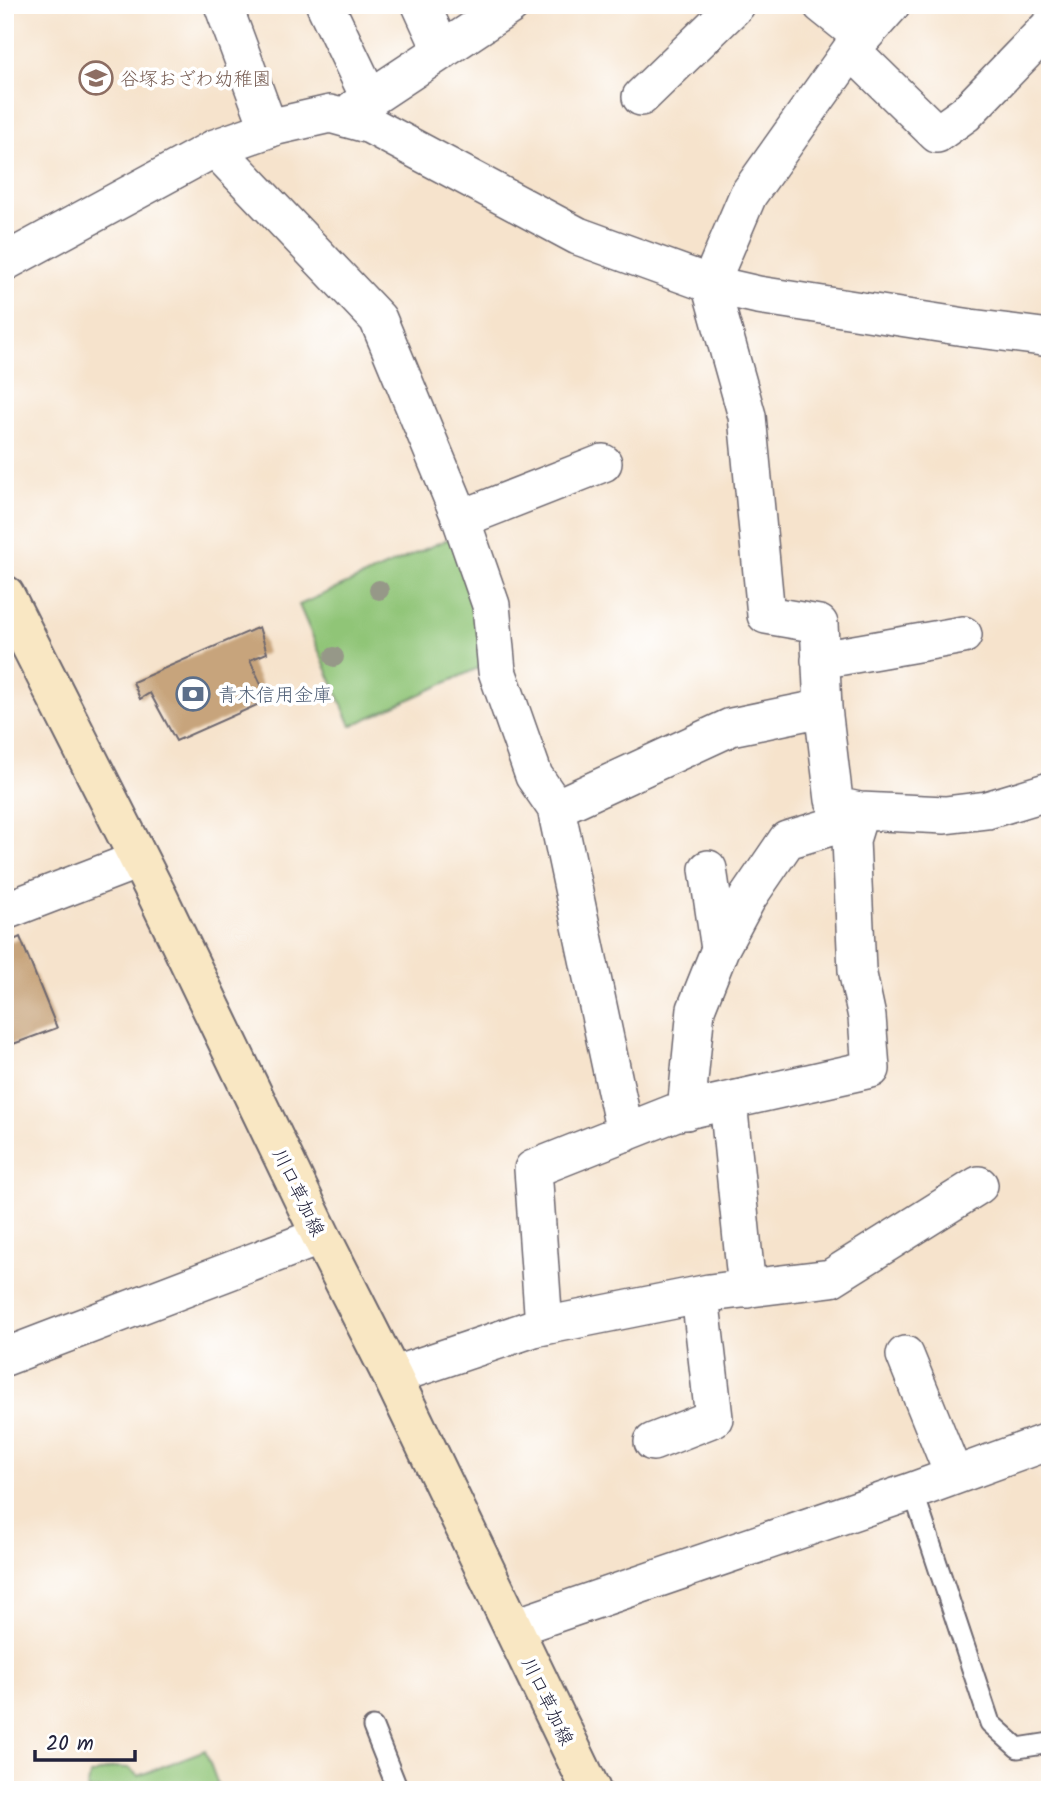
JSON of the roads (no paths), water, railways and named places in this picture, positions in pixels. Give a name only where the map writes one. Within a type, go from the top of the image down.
[{"type":"main road","name":"川口草加線","points":[[5,596],[392,1376],[591,1790]]},
{"type":"street","points":[[223,5],[270,129]]},
{"type":"street","points":[[325,5],[359,109],[370,125],[578,236],[710,284],[758,295],[1050,338]]},
{"type":"street","points":[[421,5],[442,51]]},
{"type":"street","points":[[5,262],[215,148],[270,129],[359,109],[511,5]]},
{"type":"street","points":[[641,97],[736,5]]},
{"type":"street","points":[[822,5],[937,134],[965,114],[1050,26]]},
{"type":"street","points":[[891,5],[857,44],[748,195],[710,284],[747,416],[766,615],[819,624],[823,708],[834,800],[840,807],[860,811],[945,815],[987,810],[1050,791]]},
{"type":"street","points":[[215,148],[377,319],[461,519],[491,605],[497,671],[534,776],[556,808],[625,1133]]},
{"type":"street","points":[[461,519],[603,463]]},
{"type":"street","points":[[820,660],[963,635]]},
{"type":"street","points":[[556,808],[731,727],[823,708]]},
{"type":"street","points":[[686,1111],[696,1009],[720,949],[748,897],[787,840],[827,828],[860,811]]},
{"type":"street","points":[[544,1326],[533,1169],[674,1113],[871,1069],[867,1017],[857,970],[851,840],[860,811]]},
{"type":"street","points":[[5,911],[138,860]]},
{"type":"street","points":[[708,869],[720,949]]},
{"type":"street","points":[[728,1101],[747,1289]]},
{"type":"street","points":[[392,1376],[534,1328],[699,1295],[831,1278],[979,1185]]},
{"type":"street","points":[[5,1357],[321,1236]]},
{"type":"street","points":[[653,1442],[714,1418],[699,1295]]},
{"type":"street","points":[[905,1355],[954,1476]]},
{"type":"street","points":[[513,1628],[913,1491],[1050,1441]]},
{"type":"lane","points":[[913,1491],[990,1723],[1018,1748],[1050,1743]]},
{"type":"lane","points":[[373,1727],[398,1790]]},
{"type":"place","name":"谷塚おざわ幼稚園","points":[[96,78]]},
{"type":"place","name":"青木信用金庫","points":[[193,694]]}]
